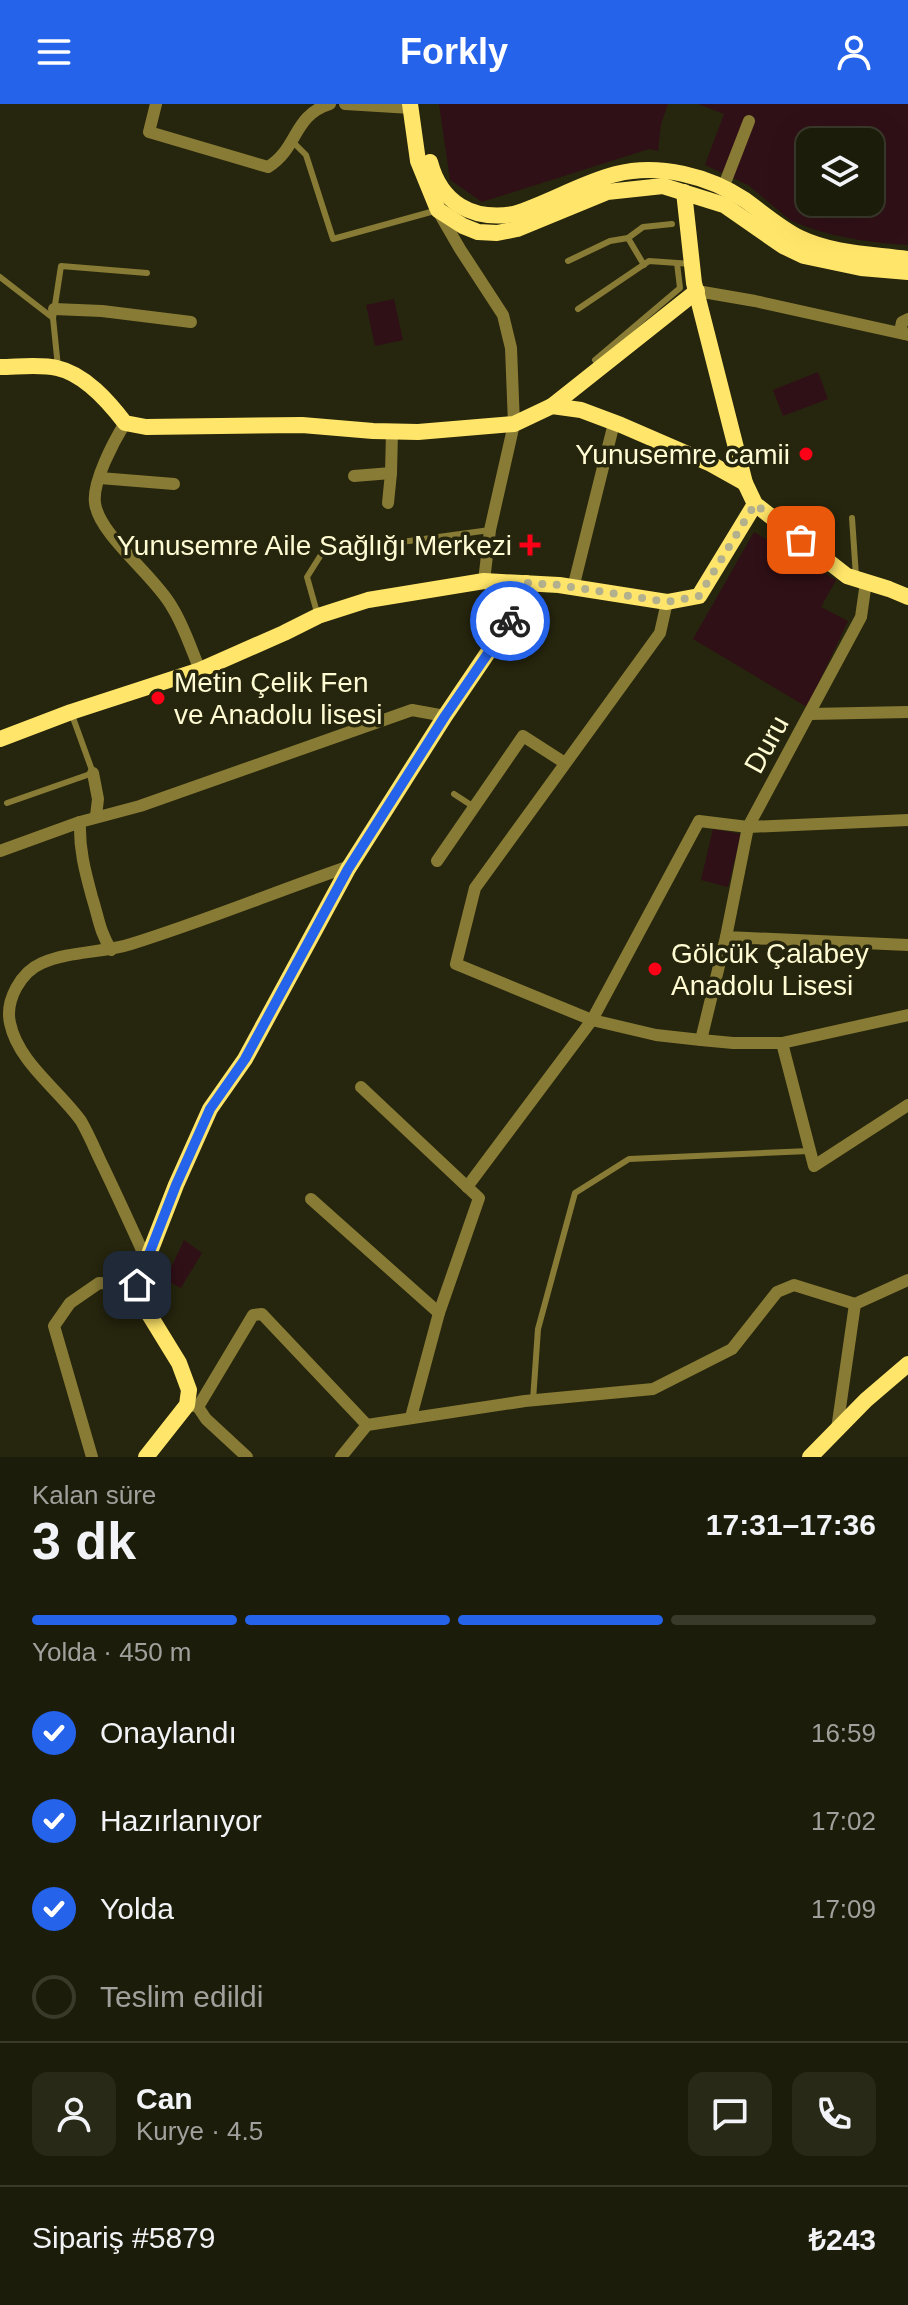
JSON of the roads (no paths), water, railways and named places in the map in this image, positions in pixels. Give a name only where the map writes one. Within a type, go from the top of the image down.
[{"type":"street","points":[[151,105],[149,132],[268,167],[280,160],[307,116],[316,108],[330,104]]},
{"type":"street","points":[[345,104],[414,105]]},
{"type":"street","points":[[414,105],[433,176],[457,205],[481,215],[498,217],[537,207],[617,173],[662,170],[681,173],[723,188],[786,230],[817,245],[908,259]]},
{"type":"street","points":[[414,105],[418,161],[438,210],[503,315],[511,348],[514,424],[490,530],[484,581]]},
{"type":"street","points":[[723,188],[749,121]]},
{"type":"street","points":[[438,210],[478,232],[497,233],[517,229],[607,192],[663,186],[724,205],[783,246],[804,256],[861,268],[908,272]]},
{"type":"street","points":[[684,192],[684,264],[697,291],[745,483],[755,504],[847,576],[908,597]]},
{"type":"street","points":[[0,367],[58,368],[81,379],[108,399],[125,423],[146,427],[302,425],[392,432],[514,424],[552,406],[697,291],[906,335]]},
{"type":"street","points":[[53,313],[102,311],[191,322]]},
{"type":"street","points":[[906,335],[901,325],[908,319]]},
{"type":"street","points":[[552,406],[581,410],[614,423],[711,464],[745,483]]},
{"type":"street","points":[[125,423],[108,451],[94,501],[102,524],[149,575],[172,606],[200,670]]},
{"type":"street","points":[[573,588],[614,423]]},
{"type":"street","points":[[388,503],[392,432]]},
{"type":"street","points":[[354,476],[391,473]]},
{"type":"street","points":[[100,478],[174,484]]},
{"type":"street","points":[[0,739],[200,670],[318,616],[368,600],[484,581],[559,585],[667,602],[699,596],[755,504]]},
{"type":"street","name":"Duru","points":[[701,1040],[748,827],[861,617],[861,581]]},
{"type":"street","points":[[247,1457],[193,1406],[179,1363],[144,1306],[137,1285],[210,1109],[245,1059],[350,866],[514,614],[526,583]]},
{"type":"street","points":[[667,602],[660,633],[475,888],[456,964],[592,1020],[656,1035],[733,1043],[782,1043],[908,1015]]},
{"type":"street","points":[[0,851],[96,816],[140,806],[412,710],[445,716]]},
{"type":"street","points":[[810,714],[908,712]]},
{"type":"street","points":[[437,861],[523,736],[565,763]]},
{"type":"street","points":[[93,773],[98,799],[96,816]]},
{"type":"street","points":[[467,1187],[592,1020],[699,821],[748,827],[908,820]]},
{"type":"street","points":[[80,822],[82,862],[100,932],[111,950]]},
{"type":"street","points":[[146,1259],[81,1122],[42,1078],[15,1039],[9,1020],[12,997],[22,977],[41,963],[73,954],[111,950],[186,927],[350,866]]},
{"type":"street","points":[[726,937],[908,945]]},
{"type":"street","points":[[782,1043],[814,1166],[908,1105]]},
{"type":"street","points":[[361,1087],[479,1198],[439,1313],[411,1417]]},
{"type":"street","points":[[311,1199],[439,1313]]},
{"type":"street","points":[[344,1456],[367,1425],[533,1400],[653,1389],[732,1349],[777,1292],[794,1285],[855,1304],[908,1280]]},
{"type":"street","points":[[92,1457],[54,1326],[70,1303],[99,1283],[137,1285]]},
{"type":"street","points":[[837,1429],[855,1304]]},
{"type":"street","points":[[146,1457],[193,1406],[253,1315],[262,1314],[367,1425]]},
{"type":"street","points":[[810,1457],[866,1400],[908,1364]]},
{"type":"lane","points":[[292,141],[306,155],[333,239],[438,210]]},
{"type":"lane","points":[[568,261],[610,241],[628,238],[643,227],[672,224]]},
{"type":"lane","points":[[628,238],[644,265]]},
{"type":"lane","points":[[578,309],[649,261],[684,264],[680,288],[595,360]]},
{"type":"lane","points":[[58,368],[53,313],[61,266],[147,273]]},
{"type":"lane","points":[[0,277],[53,313]]},
{"type":"lane","points":[[852,518],[861,581]]},
{"type":"lane","points":[[372,546],[490,530]]},
{"type":"lane","points":[[318,616],[307,577],[324,550]]},
{"type":"lane","points":[[7,803],[93,773],[71,712]]},
{"type":"lane","points":[[454,794],[474,807]]},
{"type":"lane","points":[[533,1400],[538,1329],[575,1193],[629,1159],[810,1151]]},
{"type":"place","name":"Yunusemre camii","points":[[806,454]]},
{"type":"place","name":"Yunusemre Aile Sağlığı Merkezi","points":[[530,545]]},
{"type":"place","name":"Metin Çelik Fen ve Anadolu lisesi","points":[[158,698]]},
{"type":"place","name":"Gölcük Çalabey Anadolu Lisesi","points":[[655,969]]}]
